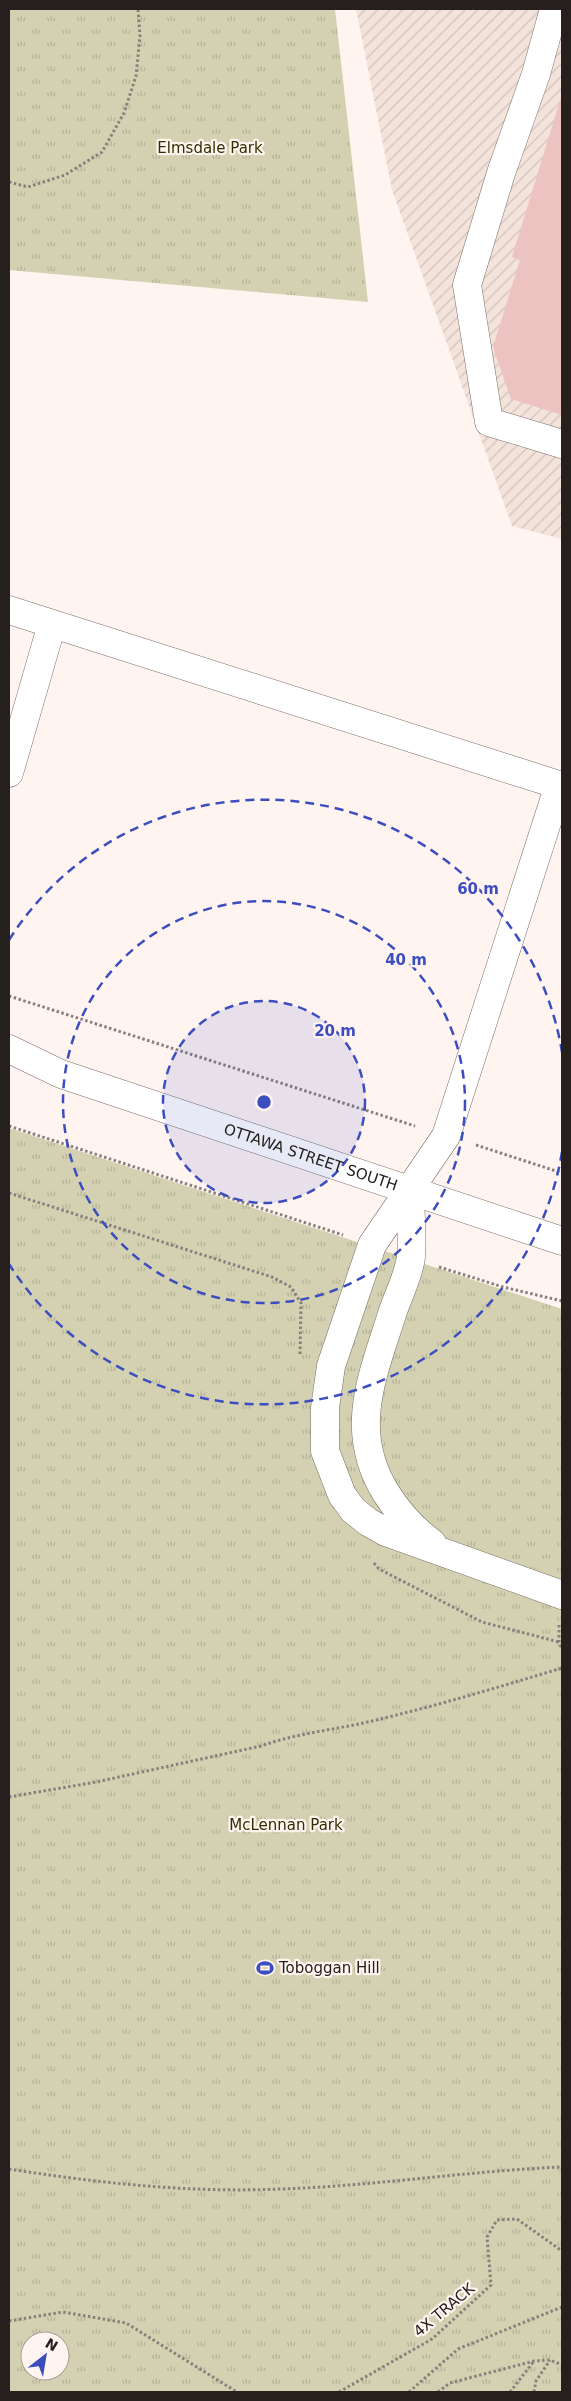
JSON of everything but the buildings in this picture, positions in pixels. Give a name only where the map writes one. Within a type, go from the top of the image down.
[{"type":"main road","points":[[554,9],[536,74],[501,173],[467,285],[490,422],[562,444]]},
{"type":"main road","points":[[9,610],[561,785],[446,1136],[410,1192],[372,1245],[330,1366],[325,1408],[325,1451],[342,1496],[353,1510],[368,1522],[386,1532],[562,1595]]},
{"type":"main road","points":[[9,773],[52,624]]},
{"type":"main road","name":"OTTAWA STREET SOUTH","points":[[9,1049],[61,1074],[410,1192],[562,1241]]},
{"type":"main road","name":"OTTAWA STREET SOUTH","points":[[9,1068],[61,1074]]},
{"type":"main road","points":[[410,1192],[411,1258],[372,1378],[366,1403],[364,1428],[368,1454],[379,1481],[390,1500],[408,1522],[447,1554]]},
{"type":"path","points":[[9,182],[28,188],[65,175],[102,152],[124,114],[136,76],[140,36],[138,9]]},
{"type":"path","points":[[9,996],[562,1173]]},
{"type":"path","points":[[9,1126],[350,1237]]},
{"type":"path","points":[[9,1193],[272,1277],[291,1287],[302,1303],[300,1360]]},
{"type":"path","points":[[435,1265],[503,1287],[562,1302]]},
{"type":"path","points":[[373,1562],[379,1569],[482,1622],[559,1642]]},
{"type":"path","points":[[560,1622],[559,1642],[562,1649]]},
{"type":"path","points":[[9,1797],[96,1782],[260,1746],[282,1738],[370,1722],[437,1706],[562,1668]]},
{"type":"path","points":[[9,2169],[130,2184],[191,2188],[278,2190],[385,2184],[496,2170],[562,2167]]},
{"type":"path","name":"4X TRACK","points":[[339,2392],[432,2339],[490,2285],[486,2237],[497,2220],[517,2219],[562,2250]]},
{"type":"path","points":[[409,2392],[458,2349],[562,2307]]},
{"type":"path","points":[[9,2321],[63,2312],[126,2323],[237,2392]]},
{"type":"path","points":[[534,2392],[536,2381],[550,2360]]},
{"type":"path","points":[[438,2392],[450,2383],[534,2361],[550,2360],[562,2365]]},
{"type":"path","points":[[510,2392],[534,2361]]},
{"type":"shaded area","points":[[356,9],[562,9],[562,539],[512,526],[392,190]]},
{"type":"green space","name":"Elmsdale Park","points":[[9,9],[335,9],[368,302],[9,270]]},
{"type":"green space","name":"McLennan Park","points":[[9,1128],[562,1309],[562,2392],[9,2392]]},
{"type":"place","name":"Toboggan Hill","points":[[265,1968]]}]
